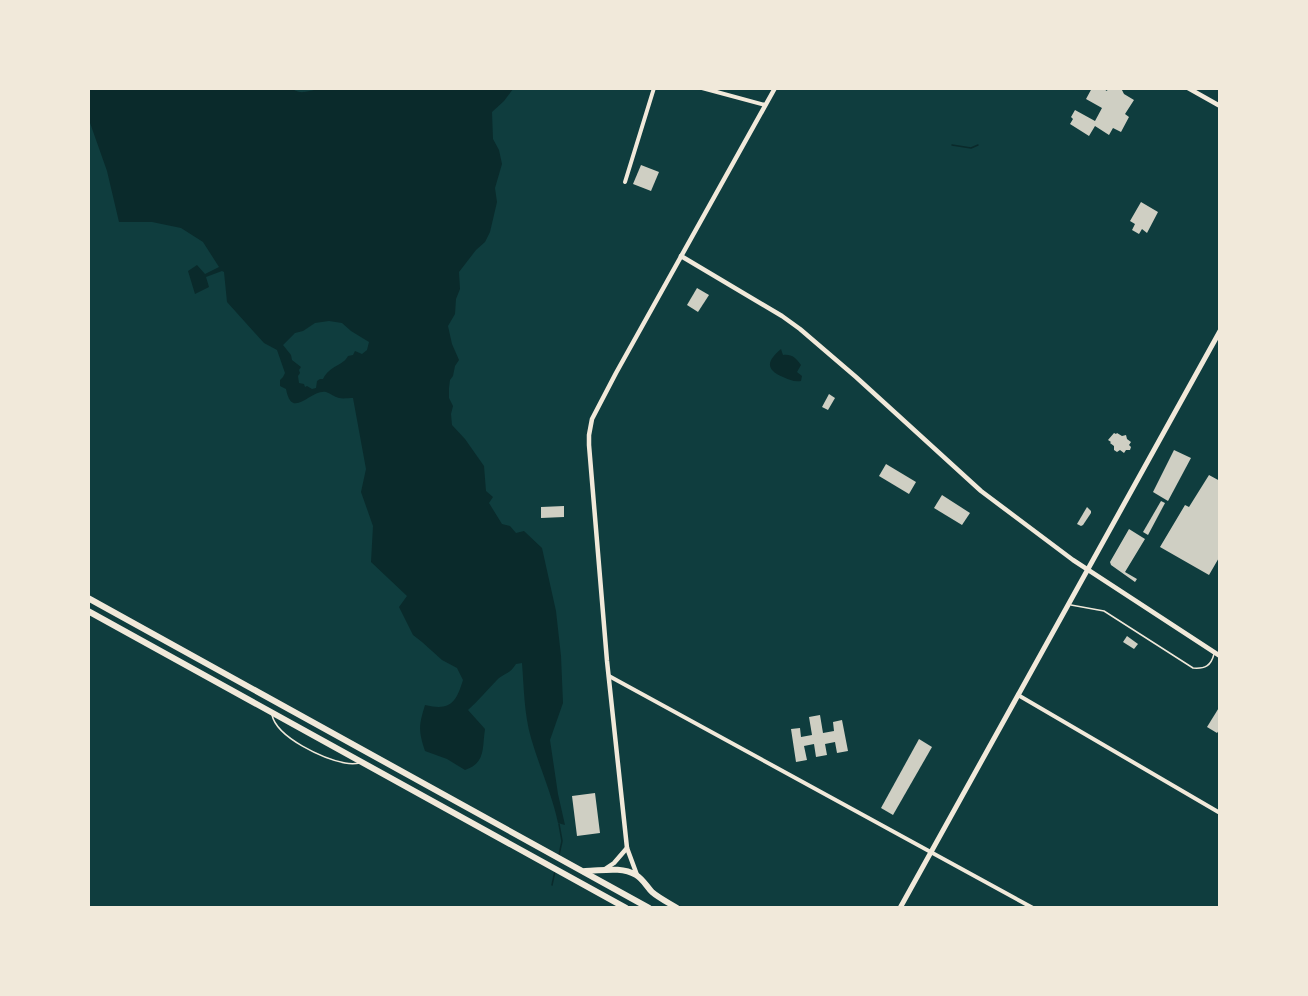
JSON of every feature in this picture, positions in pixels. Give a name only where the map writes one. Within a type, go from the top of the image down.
[{"type":"highway","points":[[88,598],[649,908]]},
{"type":"highway","points":[[88,611],[626,908]]},
{"type":"highway","points":[[582,871],[612,869],[627,872],[637,876],[654,894],[676,908]]},
{"type":"main road","points":[[900,908],[1220,331]]},
{"type":"street","points":[[625,182],[654,88]]},
{"type":"street","points":[[702,88],[765,105]]},
{"type":"street","points":[[637,876],[627,848],[592,492],[589,435],[592,419],[775,88]]},
{"type":"street","points":[[1188,88],[1220,106]]},
{"type":"street","points":[[681,256],[801,329],[981,491],[1073,560],[1220,656]]},
{"type":"street","points":[[609,676],[1032,908]]},
{"type":"street","points":[[1017,695],[1220,813]]},
{"type":"street","points":[[601,871],[614,863],[627,848]]},
{"type":"lane","points":[[1067,604],[1104,611],[1193,668],[1206,667],[1214,653]]},
{"type":"lane","points":[[271,711],[273,721],[279,729],[319,754],[348,764],[364,763]]},
{"type":"water","points":[[330,88],[513,89],[492,112],[493,139],[499,150],[502,164],[495,188],[497,202],[490,232],[485,242],[459,272],[460,289],[456,299],[455,314],[448,326],[459,360],[450,380],[449,398],[453,406],[452,425],[484,466],[486,491],[493,497],[489,503],[502,524],[510,526],[516,533],[524,531],[542,548],[556,611],[561,656],[563,703],[550,740],[565,825],[558,823],[531,738],[522,663],[516,664],[468,710],[485,729],[482,754],[477,763],[465,770],[447,759],[425,751],[420,728],[425,705],[440,707],[451,703],[458,694],[463,680],[457,668],[442,660],[413,635],[399,607],[407,596],[371,562],[373,526],[361,492],[366,469],[353,398],[335,397],[326,392],[320,392],[293,403],[286,389],[280,386],[280,380],[285,373],[277,350],[264,343],[227,302],[224,272],[206,277],[209,287],[195,294],[188,271],[197,265],[205,274],[219,267],[203,242],[181,228],[152,222],[119,222],[107,171],[89,120],[89,89],[292,89],[303,92]],"holes":[[[329,321],[342,323],[369,342],[367,350],[362,354],[355,351],[353,355],[348,356],[329,371],[323,379],[317,381],[316,388],[305,387],[304,384],[299,383],[298,376],[301,367],[292,360],[283,345],[295,333],[315,323]]]},
{"type":"water","points":[[781,349],[783,355],[794,357],[801,365],[797,372],[802,376],[801,381],[783,377],[771,368],[773,357]]},
{"type":"building","points":[[1092,88],[1102,88],[1107,91],[1108,88],[1121,88],[1124,94],[1134,100],[1125,114],[1129,117],[1121,132],[1113,128],[1109,135],[1095,126],[1089,136],[1070,124],[1075,110],[1095,121],[1102,108],[1086,99]]},
{"type":"building","points":[[641,165],[659,172],[651,191],[633,184]]},
{"type":"building","points":[[1141,202],[1158,212],[1147,233],[1142,229],[1139,234],[1132,230],[1135,224],[1130,221]]},
{"type":"building","points":[[697,288],[709,295],[698,312],[687,305]]},
{"type":"building","points":[[829,394],[835,398],[828,410],[822,407]]},
{"type":"building","points":[[1114,433],[1126,435],[1131,442],[1130,450],[1124,453],[1114,450],[1114,446],[1108,440]]},
{"type":"building","points":[[1174,450],[1191,458],[1168,501],[1153,492]]},
{"type":"building","points":[[886,464],[916,482],[909,494],[879,476]]},
{"type":"building","points":[[1209,475],[1220,481],[1220,556],[1209,575],[1160,547],[1185,505],[1189,507]]},
{"type":"building","points":[[942,495],[970,513],[962,525],[934,508]]},
{"type":"building","points":[[1161,501],[1165,503],[1148,535],[1143,532]]},
{"type":"building","points":[[564,506],[564,517],[541,518],[541,507]]},
{"type":"building","points":[[1087,507],[1091,513],[1081,526],[1077,524]]},
{"type":"building","points":[[1129,529],[1145,539],[1125,572],[1137,579],[1135,582],[1110,562]]},
{"type":"building","points":[[1127,636],[1138,644],[1134,649],[1123,642]]},
{"type":"building","points":[[1220,706],[1220,729],[1217,733],[1207,727]]},
{"type":"building","points":[[820,715],[823,733],[834,731],[833,722],[842,720],[848,751],[837,753],[835,742],[825,744],[827,755],[816,757],[814,744],[804,746],[807,760],[796,762],[791,729],[800,728],[801,737],[812,735],[809,717]]},
{"type":"building","points":[[919,739],[932,747],[893,815],[881,808]]},
{"type":"building","points":[[595,793],[600,833],[577,836],[572,796]]},
{"type":"waterway","points":[[952,145],[971,148],[978,145]]},
{"type":"waterway","points":[[559,824],[562,841],[559,855]]},
{"type":"waterway","points":[[552,885],[555,871]]}]
